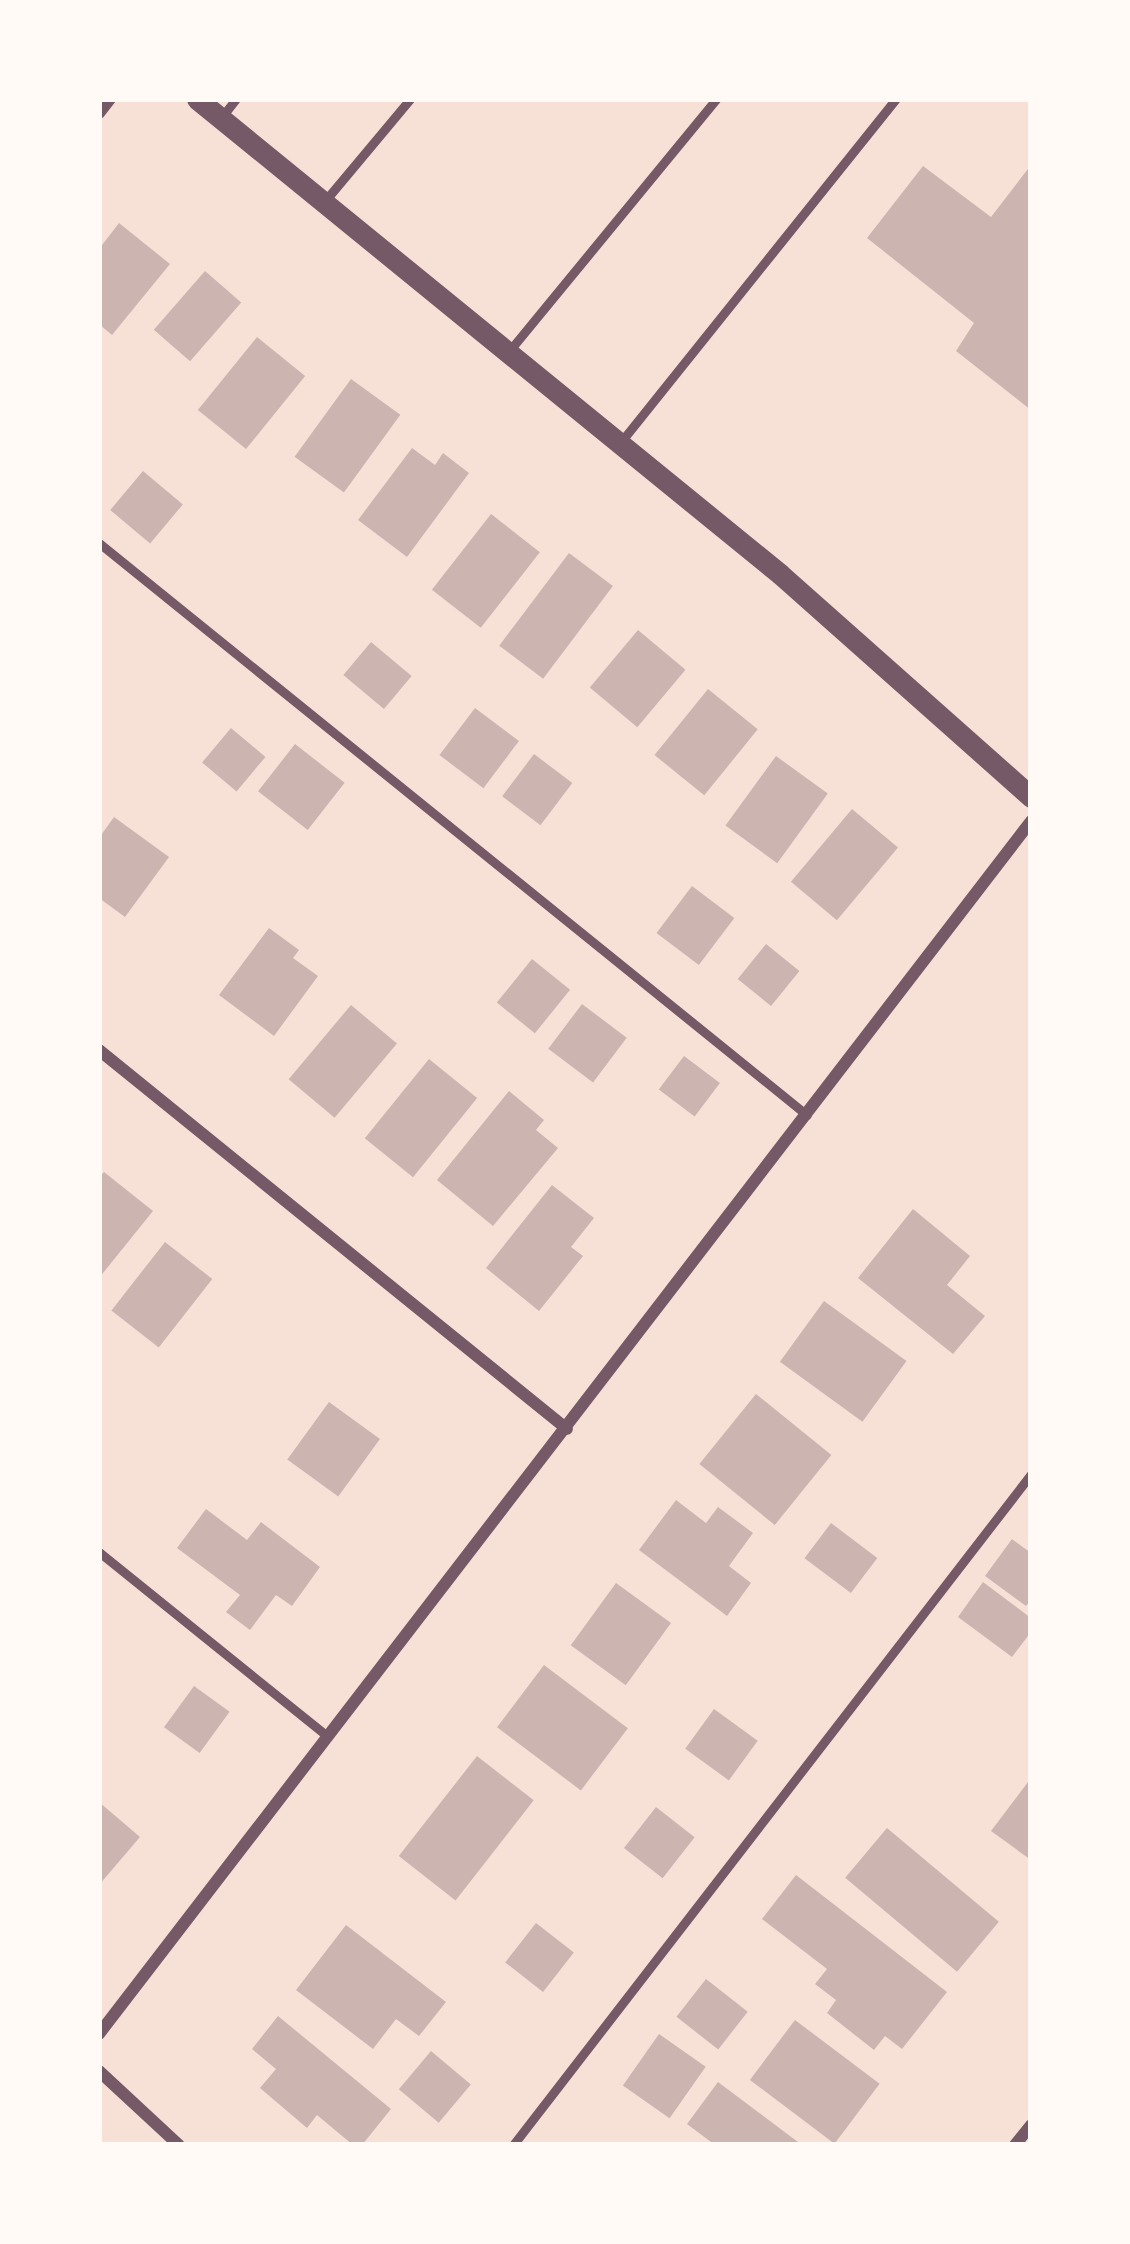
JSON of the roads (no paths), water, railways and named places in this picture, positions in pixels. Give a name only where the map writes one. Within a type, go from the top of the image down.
[{"type":"street","points":[[99,112],[110,99]]},
{"type":"street","points":[[197,99],[620,443],[984,749],[1031,797]]},
{"type":"street","points":[[99,2034],[1031,820]]},
{"type":"street","points":[[99,1050],[567,1429]]},
{"type":"street","points":[[99,2071],[179,2145]]},
{"type":"street","points":[[1016,2145],[1031,2125]]},
{"type":"lane","points":[[220,118],[236,99]]},
{"type":"lane","points":[[324,202],[410,99]]},
{"type":"lane","points":[[508,352],[716,99]]},
{"type":"lane","points":[[620,443],[896,99]]},
{"type":"lane","points":[[99,543],[807,1115]]},
{"type":"lane","points":[[513,2145],[1031,1474]]},
{"type":"lane","points":[[99,1552],[328,1738]]}]
